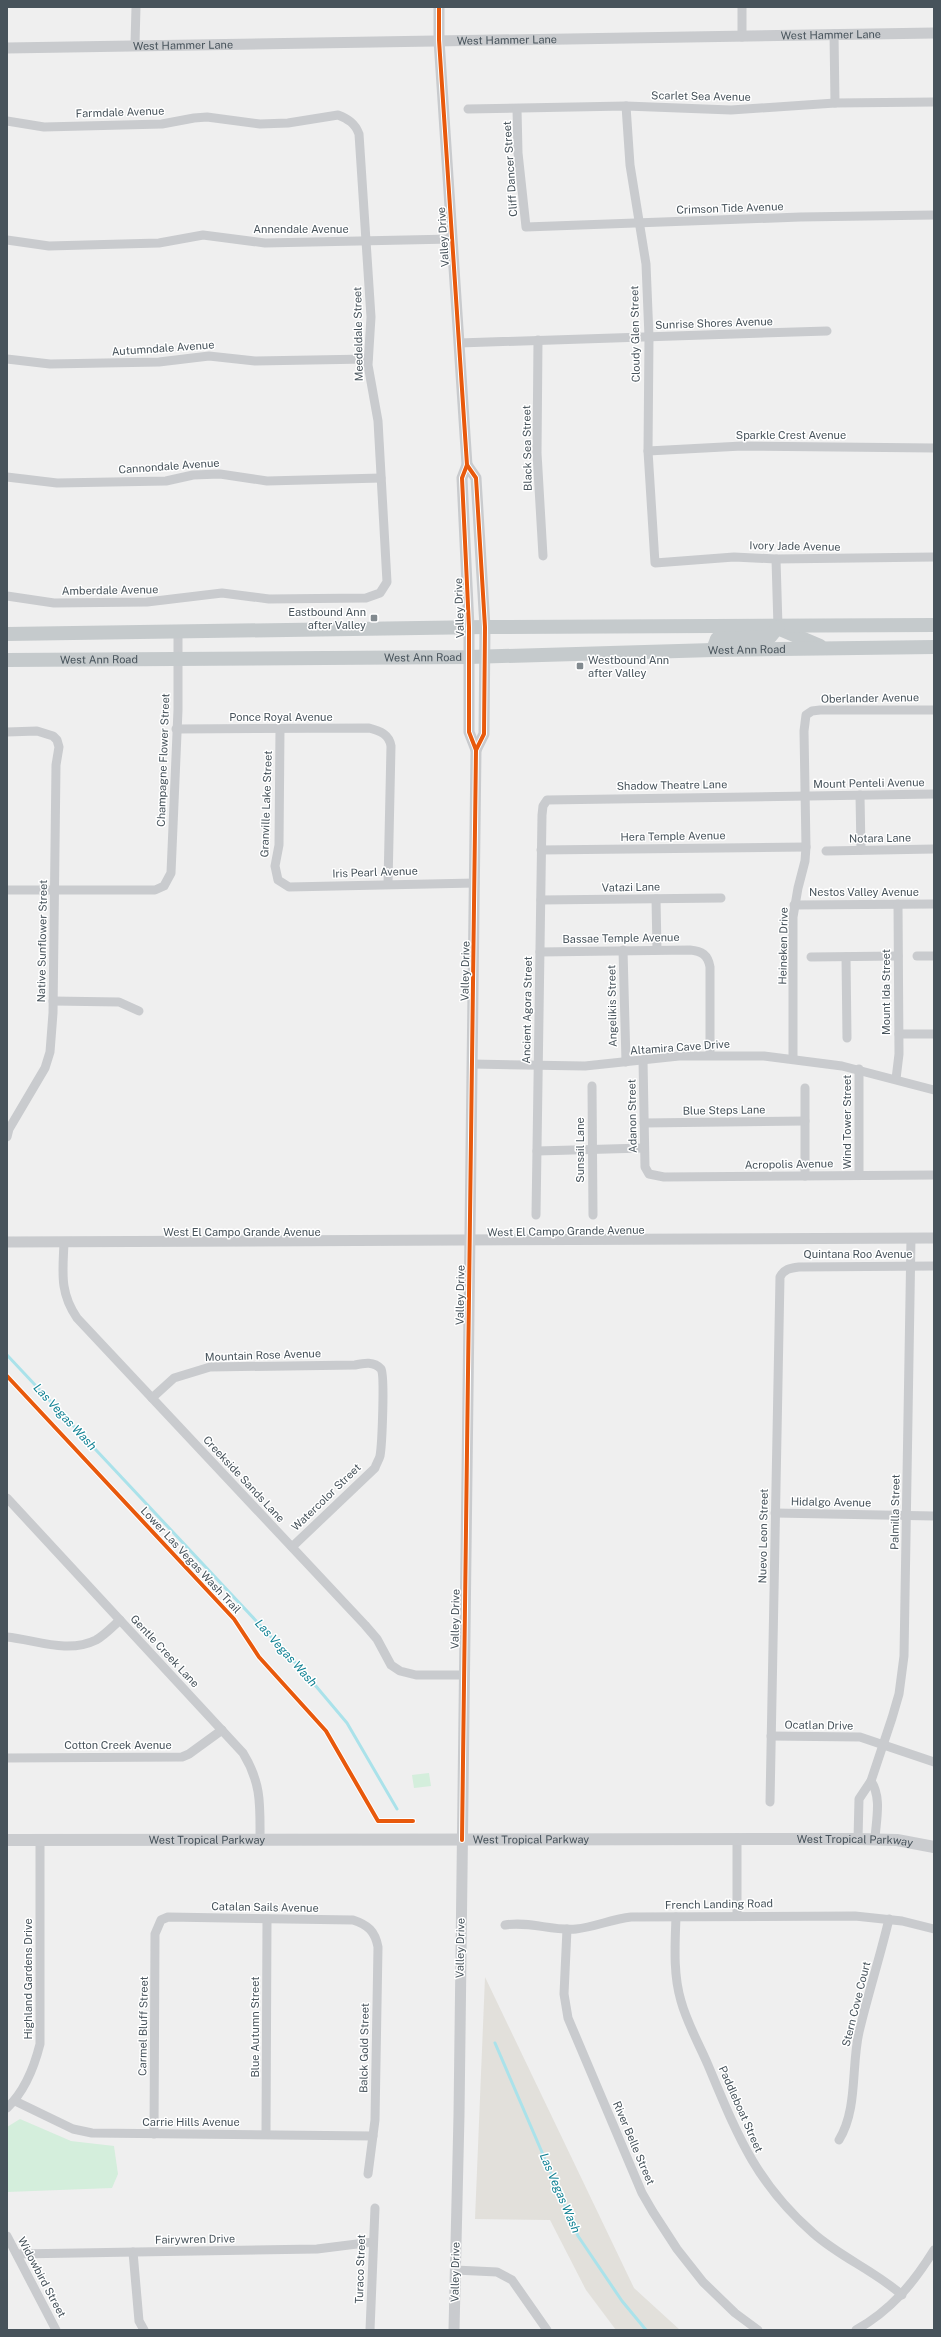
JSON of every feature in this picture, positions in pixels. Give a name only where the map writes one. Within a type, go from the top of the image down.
[{"type":"main road","name":"West Ann Road","points":[[7,634],[178,633],[469,627],[934,626]]},
{"type":"main road","points":[[713,650],[717,640],[770,637],[778,627],[805,641],[830,649]]},
{"type":"main road","name":"West Ann Road","points":[[7,660],[485,657],[713,650],[934,647]]},
{"type":"main road","name":"West Tropical Parkway","points":[[7,1840],[260,1841],[737,1838],[875,1839],[897,1840],[934,1847]]},
{"type":"main road","points":[[897,1840],[934,1854]]},
{"type":"street","points":[[135,44],[136,7]]},
{"type":"street","name":"Valley Drive","points":[[439,7],[439,40],[467,465],[462,478],[469,627],[469,732],[476,750],[454,2330]]},
{"type":"street","points":[[742,7],[742,37]]},
{"type":"street","name":"West Hammer Lane","points":[[7,48],[135,44],[742,37],[934,33]]},
{"type":"street","points":[[834,34],[835,103]]},
{"type":"street","name":"Scarlet Sea Avenue","points":[[468,109],[626,106],[730,110],[835,103],[934,102]]},
{"type":"street","name":"Cloudy Glen Street","points":[[626,106],[630,165],[638,224],[646,264],[649,337],[648,451],[655,564]]},
{"type":"street","name":"Cliff Dancer Street","points":[[518,109],[518,153],[526,227]]},
{"type":"street","name":"Farmdale Avenue","points":[[7,121],[44,126],[156,125],[207,117],[260,124],[288,123],[338,115],[352,122]]},
{"type":"street","name":"Meedeldale Street","points":[[352,122],[359,134],[371,317],[368,359],[378,421],[387,582],[380,593]]},
{"type":"street","name":"Crimson Tide Avenue","points":[[526,227],[800,217],[934,215]]},
{"type":"street","name":"Annendale Avenue","points":[[7,240],[49,246],[159,243],[203,235],[264,243],[452,239]]},
{"type":"street","name":"Sunrise Shores Avenue","points":[[459,343],[827,331]]},
{"type":"street","name":"Black Sea Street","points":[[538,340],[537,453],[543,556]]},
{"type":"street","name":"Autumndale Avenue","points":[[7,359],[50,364],[159,362],[209,356],[255,361],[368,359]]},
{"type":"street","name":"Sparkle Crest Avenue","points":[[648,451],[742,446],[934,448]]},
{"type":"street","name":"Valley Drive","points":[[467,465],[476,478],[485,627],[484,734],[476,750]]},
{"type":"street","name":"Cannondale Avenue","points":[[7,477],[56,483],[166,481],[207,474],[267,480],[381,478]]},
{"type":"street","name":"Ivory Jade Avenue","points":[[655,564],[734,557],[776,559],[934,558]]},
{"type":"street","points":[[776,559],[778,627]]},
{"type":"street","name":"Amberdale Avenue","points":[[7,596],[54,603],[147,602],[212,593],[269,599],[366,598],[380,593]]},
{"type":"street","name":"Champagne Flower Street","points":[[54,890],[155,890],[164,886],[171,873],[178,633]]},
{"type":"street","name":"Oberlander Avenue","points":[[806,715],[812,711],[820,710],[934,710]]},
{"type":"street","name":"Heineken Drive","points":[[793,1059],[794,904],[805,861],[806,847],[804,731],[806,715]]},
{"type":"street","name":"Ponce Royal Avenue","points":[[176,729],[369,728],[384,734],[390,739],[391,746],[388,884]]},
{"type":"street","name":"Granville Lake Street","points":[[278,880],[275,866],[279,845],[280,729]]},
{"type":"street","name":"Native Sunflower Street","points":[[7,732],[37,732],[53,736],[58,740],[59,747],[56,765],[53,1001],[51,1037],[45,1068],[9,1129],[7,1136]]},
{"type":"street","points":[[860,794],[861,850]]},
{"type":"street","name":"Mount Penteli Avenue","points":[[805,796],[934,794]]},
{"type":"street","name":"Shadow Theatre Lane","points":[[543,806],[547,800],[553,798],[805,796]]},
{"type":"street","name":"Ancient Agora Street","points":[[536,1215],[541,850],[543,806]]},
{"type":"street","name":"Hera Temple Avenue","points":[[541,850],[806,847]]},
{"type":"street","name":"Notara Lane","points":[[826,851],[934,849]]},
{"type":"street","name":"Iris Pearl Avenue","points":[[278,880],[289,887],[475,883]]},
{"type":"street","points":[[7,890],[54,890]]},
{"type":"street","name":"Vatazi Lane","points":[[541,900],[721,898]]},
{"type":"street","points":[[656,899],[657,950]]},
{"type":"street","name":"Nestos Valley Avenue","points":[[794,904],[934,904]]},
{"type":"street","name":"Mount Ida Street","points":[[896,1079],[899,1061],[898,904]]},
{"type":"street","name":"Angelikis Street","points":[[623,950],[626,1062]]},
{"type":"street","name":"Bassae Temple Avenue","points":[[540,952],[690,950],[702,952],[706,956],[710,967],[710,1055]]},
{"type":"street","points":[[811,957],[898,956]]},
{"type":"street","points":[[917,956],[934,956]]},
{"type":"street","points":[[846,957],[847,1038]]},
{"type":"street","points":[[53,1001],[119,1002],[139,1011]]},
{"type":"street","points":[[899,1034],[934,1034]]},
{"type":"street","name":"Altamira Cave Drive","points":[[472,1064],[585,1066],[710,1055],[793,1059],[859,1069],[934,1090]]},
{"type":"street","name":"Adanon Street","points":[[643,1060],[644,1148],[647,1171]]},
{"type":"street","name":"Wind Tower Street","points":[[859,1069],[859,1175]]},
{"type":"street","name":"Sunsail Lane","points":[[592,1086],[592,1215]]},
{"type":"street","points":[[805,1088],[805,1176]]},
{"type":"street","name":"Blue Steps Lane","points":[[644,1123],[805,1121]]},
{"type":"street","points":[[537,1151],[644,1148]]},
{"type":"street","name":"Acropolis Avenue","points":[[647,1171],[654,1176],[664,1177],[934,1175]]},
{"type":"street","name":"Palmilla Street","points":[[858,1839],[861,1794],[871,1781],[897,1700],[902,1676],[907,1516],[912,1266],[911,1238]]},
{"type":"street","name":"West El Campo Grande Avenue","points":[[7,1242],[934,1238]]},
{"type":"street","name":"Creekside Sands Lane","points":[[64,1242],[63,1286],[70,1308],[152,1398],[365,1625],[377,1640],[386,1658],[395,1668],[400,1671],[416,1675],[464,1675]]},
{"type":"street","name":"Quintana Roo Avenue","points":[[783,1271],[790,1268],[799,1267],[934,1266]]},
{"type":"street","name":"Nuevo Leon Street","points":[[770,1802],[779,1283],[783,1271]]},
{"type":"street","name":"Mountain Rose Avenue","points":[[152,1398],[174,1378],[210,1367],[355,1365],[364,1363],[376,1364],[381,1370]]},
{"type":"street","name":"Watercolor Street","points":[[292,1547],[375,1468],[381,1445],[384,1382],[381,1370]]},
{"type":"street","name":"Gentle Creek Lane","points":[[7,1498],[243,1753],[256,1778],[260,1799],[260,1841]]},
{"type":"street","name":"Hidalgo Avenue","points":[[775,1513],[934,1516]]},
{"type":"street","points":[[7,1637],[59,1646],[78,1646],[95,1640],[120,1620]]},
{"type":"street","name":"Cotton Creek Avenue","points":[[7,1758],[182,1757],[189,1754],[222,1730]]},
{"type":"street","name":"Ocatlan Drive","points":[[771,1736],[850,1737],[882,1745],[934,1762]]},
{"type":"street","points":[[871,1781],[877,1794],[875,1839]]},
{"type":"street","points":[[859,1806],[877,1807]]},
{"type":"street","points":[[737,1838],[737,1916]]},
{"type":"street","name":"Highland Gardens Drive","points":[[7,2108],[15,2101],[30,2073],[40,2044],[40,1840]]},
{"type":"street","name":"French Landing Road","points":[[504,1925],[518,1923],[567,1929],[586,1927],[613,1919],[737,1916],[855,1916],[889,1919],[934,1929]]},
{"type":"street","name":"Catalan Sails Avenue","points":[[161,1920],[168,1917],[267,1920],[353,1920],[367,1926]]},
{"type":"street","name":"Paddleboat Street","points":[[676,1917],[675,1964],[681,2002],[737,2134],[754,2166],[784,2206],[824,2243],[887,2282],[902,2295]]},
{"type":"street","name":"Stern Cove Court","points":[[839,2140],[848,2123],[859,2033],[880,1960],[889,1919]]},
{"type":"street","name":"Carmel Bluff Street","points":[[154,2134],[155,1934],[161,1920]]},
{"type":"street","name":"Blue Autumn Street","points":[[266,2134],[267,1920]]},
{"type":"street","name":"Balck Gold Street","points":[[367,1926],[376,1938],[378,1947],[373,2136],[368,2174]]},
{"type":"street","name":"River Belle Street","points":[[567,1929],[564,1994],[566,2013],[642,2193],[676,2249],[703,2282],[735,2312],[758,2330]]},
{"type":"street","name":"Carrie Hills Avenue","points":[[15,2101],[82,2132],[373,2136]]},
{"type":"street","name":"Turaco Street","points":[[370,2330],[374,2208]]},
{"type":"street","name":"Widowbird Street","points":[[7,2236],[56,2330]]},
{"type":"street","name":"Fairywren Drive","points":[[17,2254],[317,2249],[373,2242]]},
{"type":"street","points":[[856,2330],[890,2307],[902,2295],[917,2278],[934,2250]]},
{"type":"street","points":[[133,2252],[139,2321],[144,2330]]},
{"type":"street","points":[[455,2270],[497,2272],[512,2280],[547,2330]]},
{"type":"green space","points":[[429,1773],[431,1786],[414,1788],[412,1775]]},
{"type":"green space","points":[[20,2119],[71,2141],[114,2146],[118,2174],[112,2188],[7,2192],[7,2127]]},
{"type":"sand","points":[[485,1977],[634,2288],[680,2330],[616,2330],[586,2290],[550,2220],[475,2219]]},
{"type":"waterway","name":"Las Vegas Wash","points":[[7,1355],[304,1672],[347,1723],[397,1809]]},
{"type":"waterway","name":"Las Vegas Wash","points":[[495,2043],[578,2236],[622,2301],[646,2330]]},
{"type":"cycle path","points":[[439,7],[439,40],[467,465],[462,478],[469,627],[469,732],[476,750],[462,1840]]},
{"type":"cycle path","points":[[467,465],[476,478],[485,627],[484,734],[476,750]]},
{"type":"cycle path","name":"Lower Las Vegas Wash Trail","points":[[7,1376],[234,1619],[259,1657],[326,1731],[378,1821],[413,1821]]},
{"type":"place","name":"Eastbound Ann after Valley","points":[[374,618]]},
{"type":"place","name":"Westbound Ann after Valley","points":[[580,666]]}]
